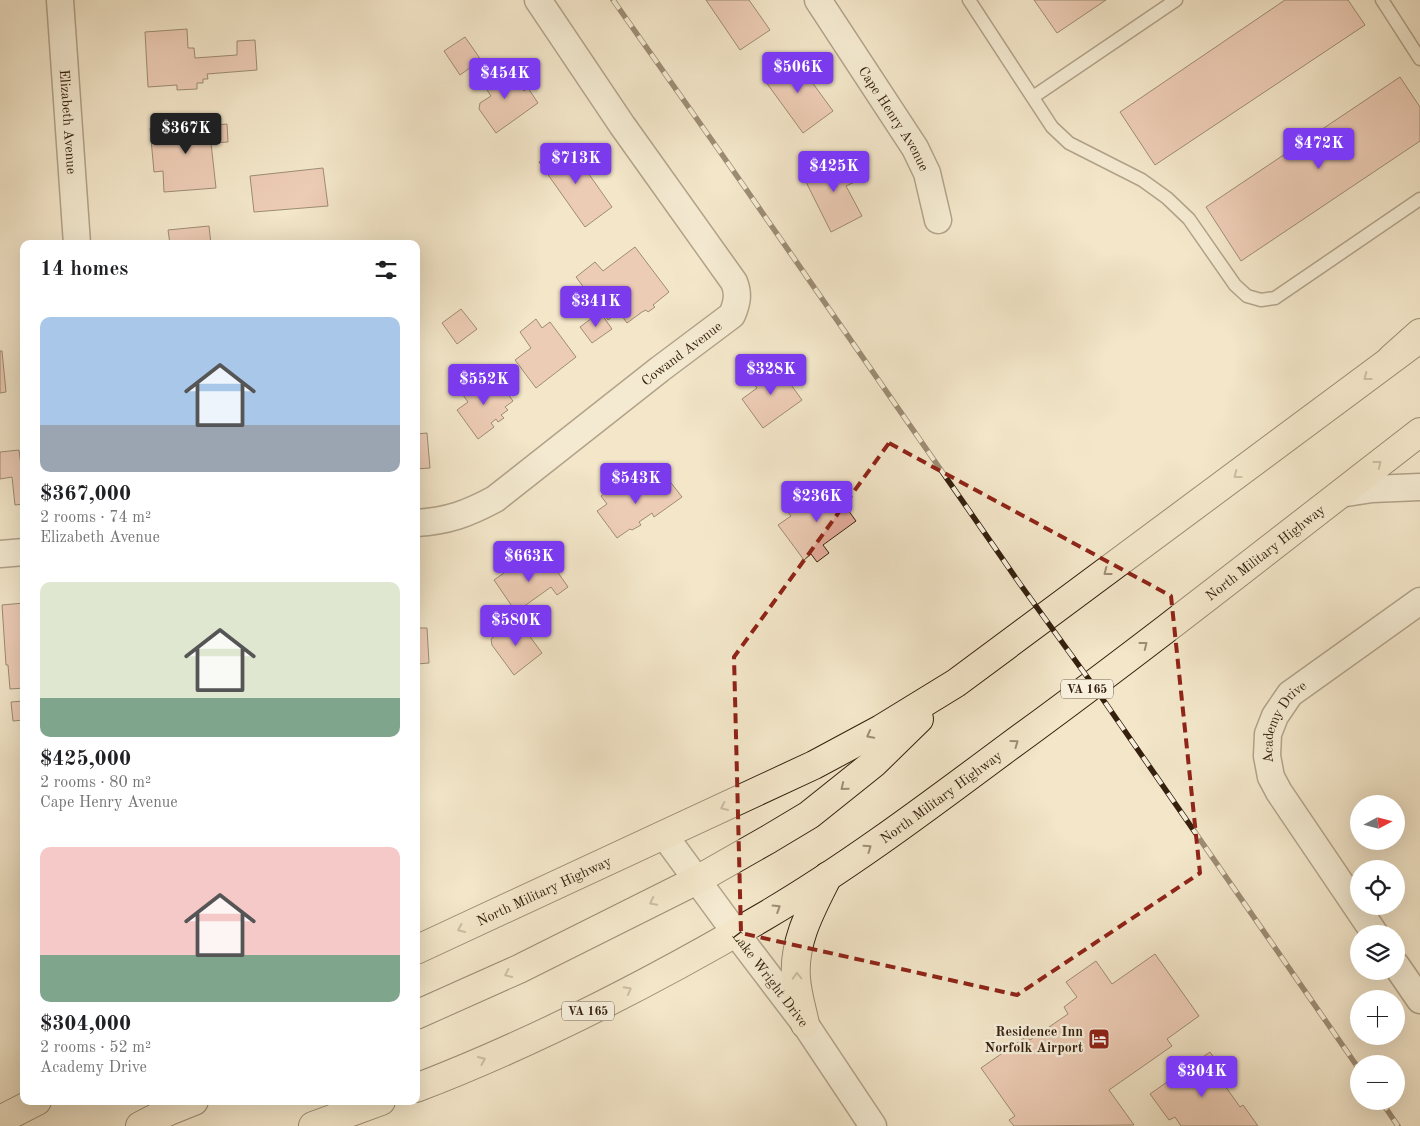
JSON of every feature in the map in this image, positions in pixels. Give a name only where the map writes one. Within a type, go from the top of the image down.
[{"type":"main road","points":[[1392,358],[1420,333]]},
{"type":"main road","name":"North Military Highway","points":[[420,948],[814,765],[881,729],[956,682],[1420,338]]},
{"type":"main road","name":"North Military Highway","points":[[420,1086],[563,1025],[763,917],[828,876],[950,790],[1093,685],[1420,432]]},
{"type":"main road","points":[[420,1013],[519,969],[697,880],[809,814],[874,763],[956,682]]},
{"type":"main road","points":[[805,1024],[796,978],[797,950],[808,916],[828,876]]},
{"type":"main road","points":[[0,1104],[20,1098]]},
{"type":"main road","points":[[0,1120],[29,1105]]},
{"type":"main road","points":[[144,1125],[184,1105]]},
{"type":"main road","points":[[313,1126],[370,1105]]},
{"type":"street","name":"Elizabeth Avenue","points":[[60,0],[77,240]]},
{"type":"street","name":"Cowand Avenue","points":[[420,523],[438,522],[468,514],[495,499],[732,315],[737,303],[737,289],[734,282],[622,125],[538,0]]},
{"type":"street","name":"Cape Henry Avenue","points":[[818,0],[916,148],[927,173],[938,220]]},
{"type":"street","points":[[1340,494],[1372,489],[1420,487]]},
{"type":"street","points":[[0,554],[20,552]]},
{"type":"street","name":"Academy Drive","points":[[1369,925],[1279,792],[1271,777],[1267,756],[1268,734],[1275,716],[1290,694],[1420,601]]},
{"type":"street","name":"Lake Wright Drive","points":[[664,835],[805,1024],[873,1126]]},
{"type":"street","points":[[1405,978],[1420,1000]]},
{"type":"lane","points":[[969,0],[1052,127],[1069,143],[1142,180],[1167,198],[1189,220],[1247,296],[1261,300],[1275,298],[1420,199]]},
{"type":"lane","points":[[1033,97],[1176,0]]},
{"type":"lane","points":[[1382,0],[1420,59]]},
{"type":"highlighted area","points":[[889,443],[1171,596],[1200,873],[1017,995],[741,933],[734,657]]},
{"type":"building","points":[[706,0],[749,0],[770,30],[740,50]]},
{"type":"building","points":[[1034,0],[1106,0],[1057,33]]},
{"type":"building","points":[[1285,0],[1348,0],[1365,25],[1155,165],[1120,112]]},
{"type":"building","points":[[187,29],[188,48],[194,48],[195,58],[237,55],[237,41],[255,40],[257,70],[207,74],[208,79],[203,79],[203,83],[197,83],[197,89],[177,90],[177,85],[148,87],[145,32]]},
{"type":"building","points":[[465,37],[481,60],[460,75],[444,51]]},
{"type":"building","points":[[793,56],[833,111],[803,133],[763,78]]},
{"type":"building","points":[[503,67],[508,75],[512,73],[516,80],[519,78],[523,83],[520,85],[524,91],[528,88],[538,103],[496,133],[479,109],[480,103],[491,96],[481,81]]},
{"type":"building","points":[[1400,77],[1420,107],[1420,141],[1241,261],[1206,207]]},
{"type":"building","points":[[204,124],[205,126],[227,124],[228,142],[211,143],[216,188],[164,192],[163,171],[154,172],[150,128]]},
{"type":"building","points":[[567,143],[612,207],[585,227],[539,162]]},
{"type":"building","points":[[844,155],[857,181],[846,186],[862,216],[831,232],[803,176]]},
{"type":"building","points":[[323,168],[328,206],[254,212],[250,176]]},
{"type":"building","points":[[209,226],[211,240],[169,240],[168,230]]},
{"type":"building","points":[[635,247],[669,292],[653,305],[655,307],[648,312],[646,310],[642,312],[627,323],[619,312],[608,320],[576,277],[595,262],[603,271]]},
{"type":"building","points":[[461,309],[477,329],[457,344],[442,323]]},
{"type":"building","points":[[600,312],[612,329],[592,343],[580,327]]},
{"type":"building","points":[[536,319],[542,328],[550,322],[576,357],[536,388],[515,360],[531,348],[520,332]]},
{"type":"building","points":[[0,351],[2,351],[6,392],[0,393]]},
{"type":"building","points":[[776,364],[802,400],[763,428],[742,399],[757,388],[751,381]]},
{"type":"building","points":[[476,379],[483,389],[497,379],[513,401],[505,407],[508,410],[501,415],[504,418],[498,422],[496,419],[491,423],[494,427],[478,439],[457,410],[468,402],[460,391]]},
{"type":"building","points":[[427,433],[430,468],[420,469],[420,434]]},
{"type":"building","points":[[19,450],[20,504],[15,505],[12,477],[0,479],[0,452]]},
{"type":"building","points":[[665,475],[682,497],[654,517],[652,513],[639,522],[641,525],[632,530],[630,529],[617,538],[597,511],[607,504],[601,496],[619,482],[625,491],[633,485],[640,493]]},
{"type":"building","points":[[830,485],[856,521],[823,545],[829,553],[817,562],[811,554],[804,560],[778,525],[791,516],[787,511],[803,500],[806,503]]},
{"type":"building","points":[[524,559],[529,565],[533,562],[538,569],[550,561],[568,587],[557,595],[551,587],[516,612],[494,580]]},
{"type":"building","points":[[20,603],[20,688],[10,689],[8,665],[6,665],[2,605]]},
{"type":"building","points":[[517,619],[542,653],[514,675],[492,645],[491,639]]},
{"type":"building","points":[[420,628],[427,628],[429,663],[420,664]]},
{"type":"building","points":[[20,701],[20,720],[13,721],[11,702]]},
{"type":"building","name":"Residence Inn Norfolk Airport","points":[[1155,954],[1199,1016],[1167,1039],[1172,1046],[1109,1090],[1134,1125],[1014,1126],[1009,1120],[1015,1116],[981,1068],[1027,1036],[1030,1040],[1068,1014],[1064,1007],[1077,997],[1066,982],[1096,961],[1112,984]]},
{"type":"building","points":[[1210,1052],[1229,1079],[1223,1083],[1240,1107],[1243,1105],[1258,1126],[1181,1126],[1175,1117],[1169,1120],[1150,1094]]},
{"type":"railway","points":[[613,0],[1020,584],[1093,685],[1350,1056]]},
{"type":"railway","points":[[1387,1110],[1398,1126]]},
{"type":"place","name":"Residence Inn Norfolk Airport","points":[[1099,1039]]}]
